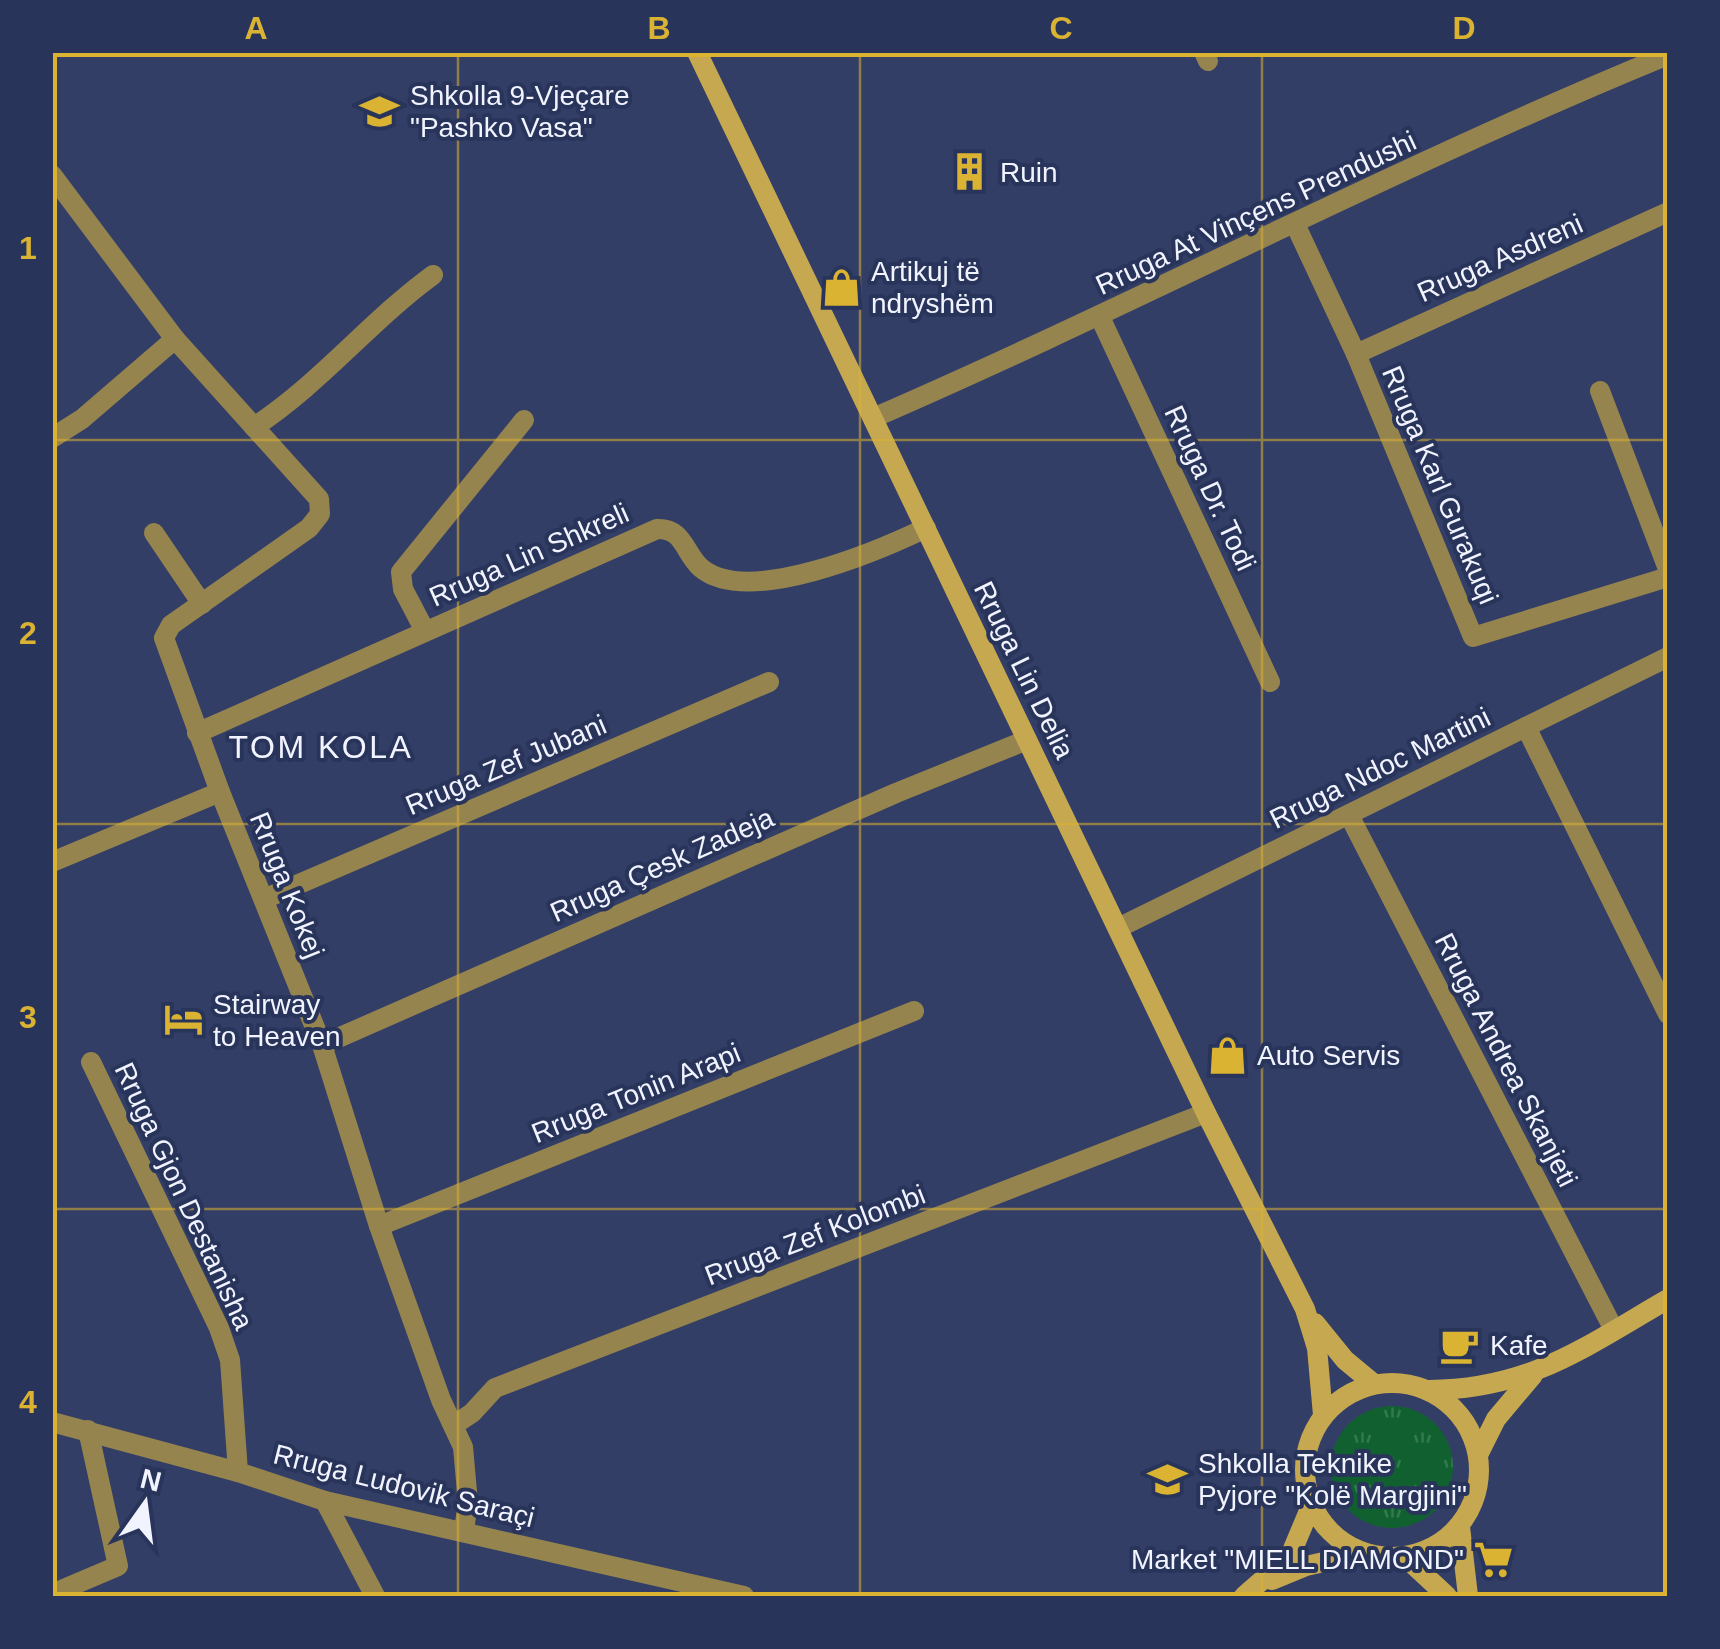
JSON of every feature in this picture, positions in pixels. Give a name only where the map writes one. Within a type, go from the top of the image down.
[{"type":"main road","name":"Rruga Lin Delia","points":[[697,52],[1206,1113],[1305,1309],[1329,1343],[1374,1384]]},
{"type":"main road","points":[[1428,1390],[1452,1405],[1469,1427],[1479,1453],[1480,1480],[1474,1505],[1460,1527],[1436,1547],[1406,1558],[1364,1553],[1330,1533],[1312,1506],[1304,1475],[1308,1443],[1324,1414],[1348,1394],[1374,1384],[1466,1390],[1534,1373],[1668,1299]]},
{"type":"main road","name":"Rruga Lin Delia","points":[[1305,1309],[1317,1348],[1324,1414]]},
{"type":"main road","points":[[1479,1453],[1496,1419],[1534,1373]]},
{"type":"main road","points":[[1253,1591],[1290,1556],[1312,1506]]},
{"type":"main road","points":[[1460,1527],[1468,1596]]},
{"type":"main road","points":[[1253,1591],[1306,1566],[1364,1553]]},
{"type":"main road","points":[[1406,1558],[1448,1596]]},
{"type":"street","name":"Rruga At Vinçens Prendushi","points":[[873,418],[1663,57]]},
{"type":"street","name":"Rruga Kokej","points":[[52,175],[175,339],[319,499],[320,514],[310,528],[171,625],[164,638],[220,792],[322,1044],[379,1226],[441,1400],[463,1447],[468,1482],[464,1530]]},
{"type":"street","name":"Rruga Asdreni","points":[[1356,354],[1668,212]]},
{"type":"street","name":"Rruga Karl Gurakuqi","points":[[1295,224],[1356,354],[1473,637],[1668,573],[1600,391]]},
{"type":"street","points":[[254,427],[282,408],[433,274]]},
{"type":"street","name":"Rruga Dr. Todi","points":[[1100,317],[1270,682]]},
{"type":"street","points":[[52,438],[82,419],[175,339]]},
{"type":"street","name":"Rruga Lin Shkreli","points":[[425,631],[403,589],[401,572],[524,420]]},
{"type":"street","name":"Rruga Lin Shkreli","points":[[198,733],[658,529],[668,528],[679,536],[702,568],[736,580],[798,576],[926,528]]},
{"type":"street","points":[[154,533],[202,604]]},
{"type":"street","name":"Rruga Ndoc Martini","points":[[1118,928],[1668,657]]},
{"type":"street","name":"Rruga Zef Jubani","points":[[264,898],[769,682]]},
{"type":"street","points":[[1526,727],[1668,1014]]},
{"type":"street","name":"Rruga Çesk Zadeja","points":[[322,1044],[896,793],[1027,740]]},
{"type":"street","points":[[52,862],[220,792]]},
{"type":"street","name":"Rruga Andrea Skanjeti","points":[[1348,814],[1614,1330]]},
{"type":"street","name":"Rruga Tonin Arapi","points":[[379,1226],[914,1011]]},
{"type":"street","name":"Rruga Gjon Destanisha","points":[[91,1062],[225,1344],[235,1396],[238,1472]]},
{"type":"street","name":"Rruga Zef Kolombi","points":[[454,1424],[495,1388],[1206,1113]]},
{"type":"street","name":"Rruga Ludovik Saraçi","points":[[52,1422],[238,1472],[326,1501],[744,1596]]},
{"type":"street","points":[[52,1594],[118,1566],[88,1430]]},
{"type":"street","points":[[326,1501],[375,1596]]},
{"type":"green space","points":[[1392,1406],[1415,1411],[1435,1424],[1448,1444],[1453,1467],[1448,1490],[1435,1510],[1415,1523],[1392,1528],[1369,1523],[1349,1510],[1336,1490],[1331,1467],[1336,1444],[1349,1424],[1369,1411]]},
{"type":"place","name":"Shkolla 9-Vjeçare \"Pashko Vasa\"","points":[[380,111]]},
{"type":"place","name":"Ruin","points":[[970,172]]},
{"type":"place","name":"Artikuj të ndryshëm","points":[[841,287]]},
{"type":"place","name":"Stairway to Heaven","points":[[183,1020]]},
{"type":"place","name":"Auto Servis","points":[[1227,1055]]},
{"type":"place","name":"Kafe","points":[[1460,1345]]},
{"type":"place","name":"Shkolla Teknike Pyjore \"Kolë Margjini\"","points":[[1168,1479]]},
{"type":"place","name":"Market \"MIELL DIAMOND\"","points":[[1494,1559]]},
{"type":"district","name":"TOM KOLA","points":[[321,747]]}]
